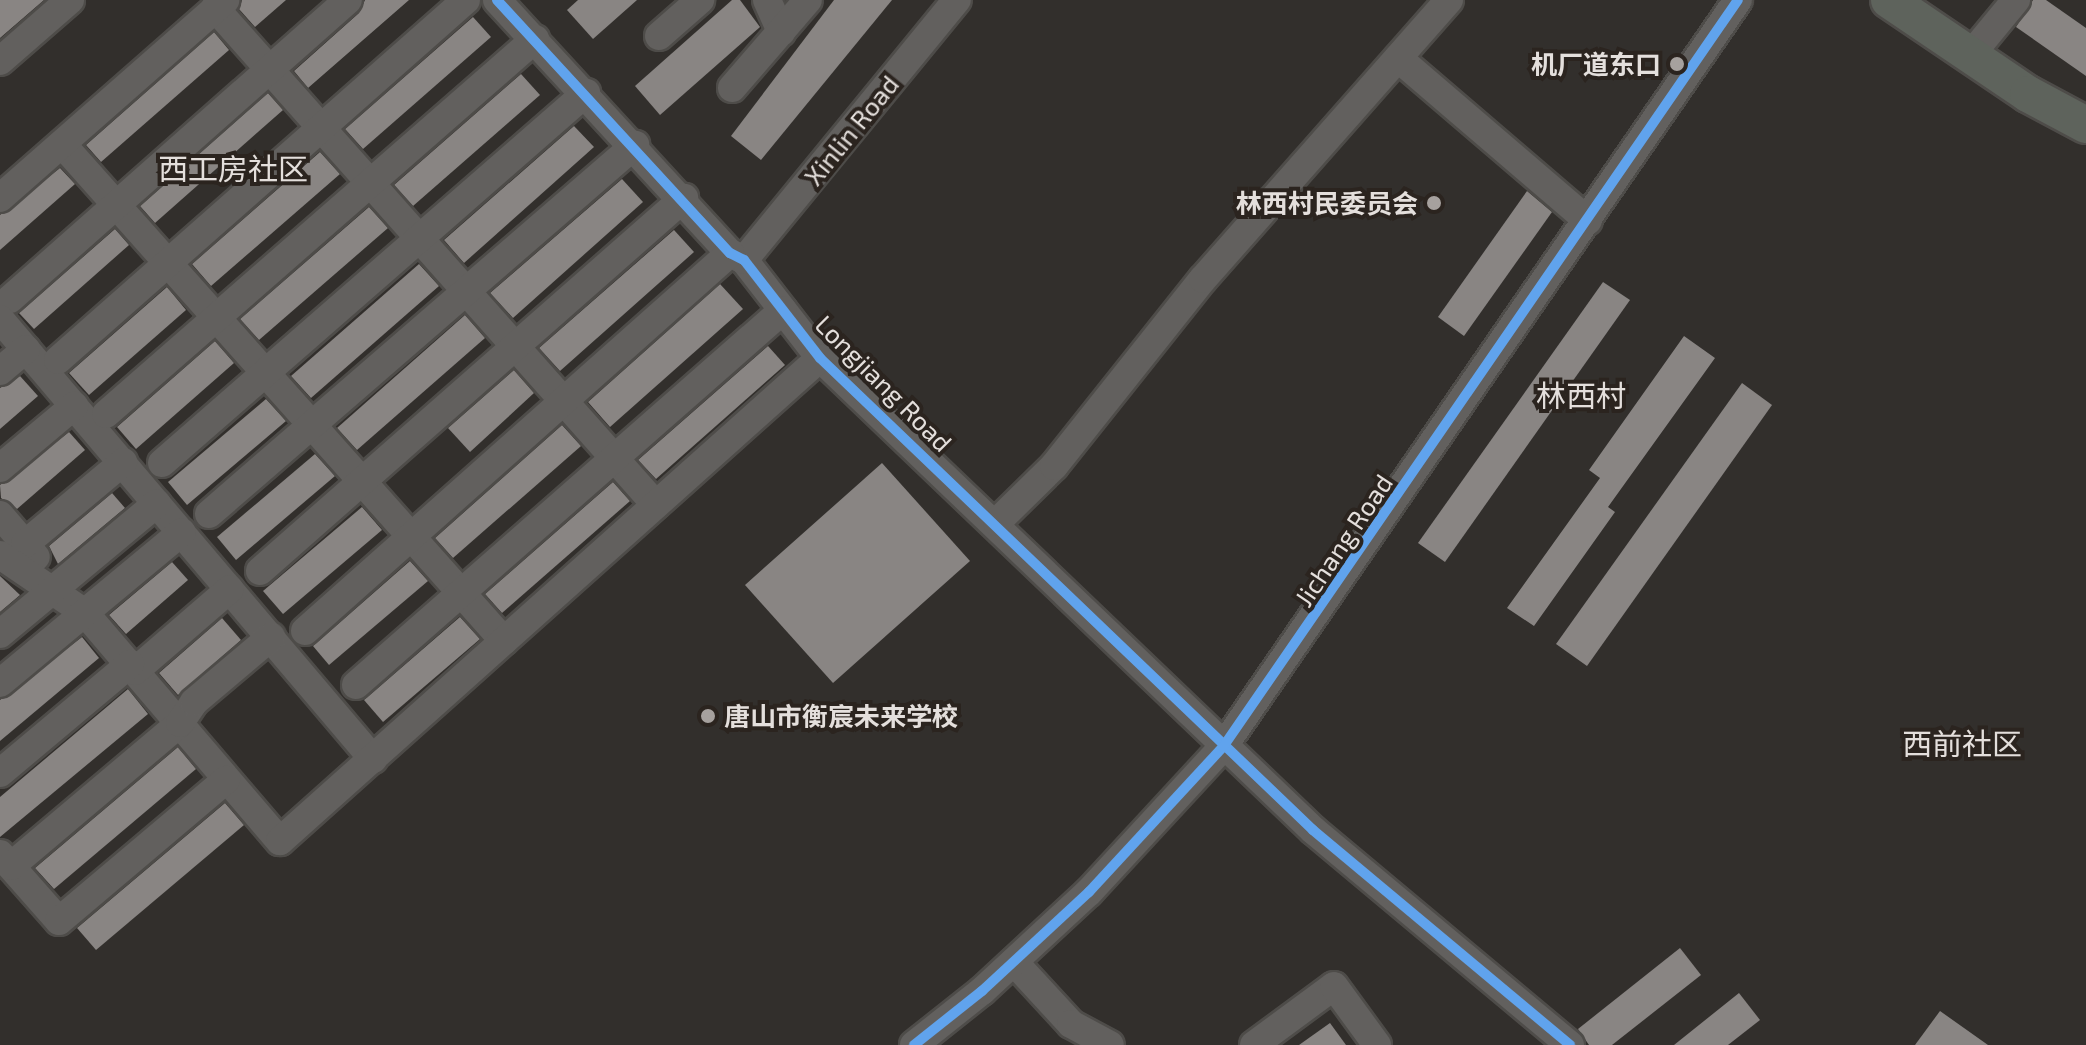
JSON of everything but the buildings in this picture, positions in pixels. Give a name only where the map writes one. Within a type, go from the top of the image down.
[{"type":"main road","points":[[1889,0],[1969,57],[2086,125]]},
{"type":"street","points":[[0,61],[70,0]]},
{"type":"street","points":[[348,0],[5,309],[26,349],[373,759]]},
{"type":"street","points":[[58,360],[466,0]]},
{"type":"street","name":"Longjiang Road","points":[[497,0],[737,256],[820,358],[997,522],[1223,747],[1313,830],[1570,1045]]},
{"type":"street","points":[[659,36],[700,0]]},
{"type":"street","points":[[767,0],[781,32]]},
{"type":"street","points":[[732,88],[808,0]]},
{"type":"street","name":"Xinlin Road","points":[[305,631],[564,402],[737,256],[957,0]]},
{"type":"street","points":[[997,522],[1054,466],[1203,279],[1449,0]]},
{"type":"street","name":"Jichang Road","points":[[914,1045],[1014,962],[1100,881],[1223,747],[1738,0]]},
{"type":"street","points":[[1969,57],[2016,0]]},
{"type":"street","points":[[0,198],[220,4],[269,70],[656,505]]},
{"type":"street","points":[[106,414],[535,39]]},
{"type":"street","points":[[1398,58],[1588,221]]},
{"type":"street","points":[[162,463],[586,93]]},
{"type":"street","points":[[62,144],[504,641]]},
{"type":"street","points":[[209,514],[635,145]]},
{"type":"street","points":[[260,571],[684,198]]},
{"type":"street","points":[[356,685],[783,310]]},
{"type":"street","points":[[0,371],[26,349]]},
{"type":"street","points":[[0,515],[7,555],[50,593],[85,613],[280,841],[820,358]]},
{"type":"street","points":[[0,468],[74,406]]},
{"type":"street","points":[[7,555],[123,462]]},
{"type":"street","points":[[0,634],[157,503]]},
{"type":"street","points":[[0,683],[182,532]]},
{"type":"street","points":[[0,773],[230,589]]},
{"type":"street","points":[[226,780],[59,921],[5,860],[180,723],[194,702],[271,637]]},
{"type":"street","points":[[1014,962],[1071,1024],[1110,1045]]},
{"type":"street","points":[[1254,1045],[1334,986],[1377,1045]]},
{"type":"cycle path","points":[[497,0],[730,253],[744,260],[820,358],[1313,830],[1570,1045]]},
{"type":"cycle path","points":[[914,1045],[982,991],[1089,892],[1223,747],[1738,0]]},
{"type":"place","name":"机厂道东口","points":[[1677,64]]},
{"type":"place","name":"林西村民委员会","points":[[1434,203]]},
{"type":"place","name":"唐山市衡宸未来学校","points":[[708,716]]},
{"type":"district","name":"西工房社区","points":[[233,168]]},
{"type":"district","name":"林西村","points":[[1581,395]]},
{"type":"district","name":"西前社区","points":[[1962,743]]}]
